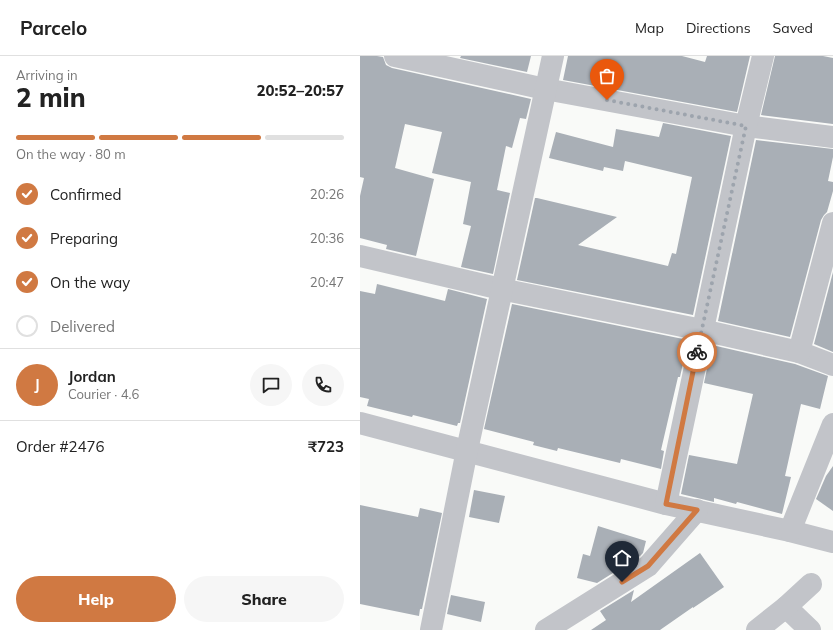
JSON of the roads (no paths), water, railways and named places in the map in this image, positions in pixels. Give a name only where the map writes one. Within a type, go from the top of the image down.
[{"type":"street","points":[[395,56],[545,89],[746,126],[833,137]]},
{"type":"street","points":[[431,630],[501,289],[553,56]]},
{"type":"street","points":[[666,504],[746,126],[763,56]]},
{"type":"street","points":[[799,352],[833,223]]},
{"type":"street","points":[[360,256],[501,289],[702,330],[799,352],[833,365]]},
{"type":"street","points":[[360,423],[467,450],[666,504],[833,542]]},
{"type":"street","points":[[790,531],[833,424]]},
{"type":"street","points":[[546,630],[648,566],[697,510]]},
{"type":"street","points":[[757,630],[786,607],[811,584]]},
{"type":"street","points":[[786,607],[810,630]]}]
